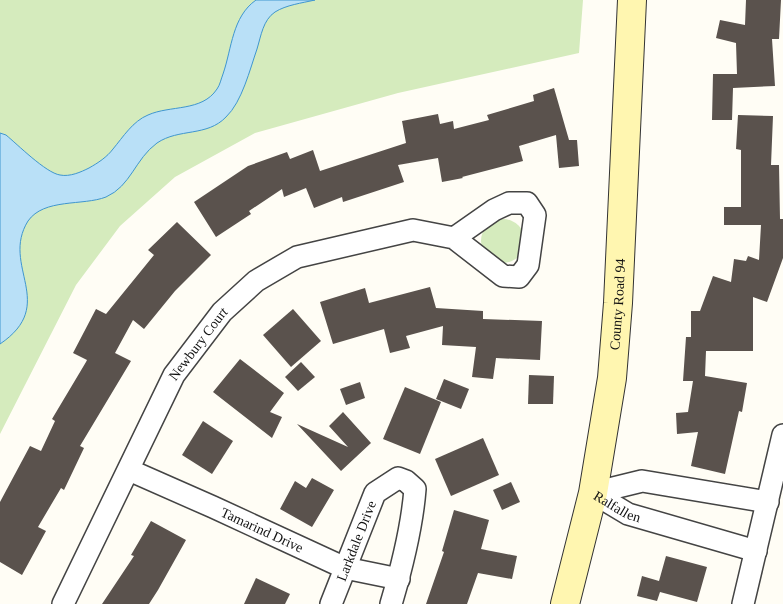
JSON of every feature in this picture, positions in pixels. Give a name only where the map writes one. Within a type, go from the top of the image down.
[{"type":"street","name":"County Road 94","points":[[565,604],[593,493],[612,378],[618,303],[632,0]]},
{"type":"street","name":"Newbury Court","points":[[63,604],[174,375],[222,312],[256,281],[297,257],[413,230],[454,238]]},
{"type":"street","points":[[743,604],[783,435]]},
{"type":"street","name":"Tamarind Drive","points":[[129,470],[345,568],[398,579]]},
{"type":"street","name":"Larkdale Drive","points":[[331,604],[375,493],[398,478],[406,480],[415,489],[413,510],[391,604]]},
{"type":"street","name":"Ralfallen","points":[[593,493],[642,481],[768,502]]},
{"type":"street","name":"Ralfallen","points":[[593,493],[628,514],[756,551]]},
{"type":"green space","points":[[0,0],[583,0],[579,53],[398,93],[255,133],[175,177],[120,226],[76,285],[0,434]]},
{"type":"green space","points":[[503,219],[515,223],[521,229],[525,241],[521,253],[515,259],[503,263],[491,259],[485,253],[481,241],[485,229],[491,223]]},
{"type":"water","points":[[256,0],[315,0],[294,4],[271,15],[263,29],[241,94],[232,111],[226,117],[210,127],[174,135],[157,143],[143,157],[121,186],[106,197],[44,209],[28,221],[21,238],[20,254],[26,284],[25,314],[17,329],[0,344],[0,133],[6,135],[40,164],[54,173],[68,175],[89,168],[108,155],[138,121],[148,115],[194,105],[211,96],[220,84],[237,24],[248,7]]},
{"type":"building","points":[[746,0],[781,0],[779,39],[772,39],[775,86],[733,88],[732,120],[712,120],[713,74],[737,74],[736,43],[716,38],[720,20],[745,25]]},
{"type":"building","points":[[554,88],[569,140],[577,140],[579,166],[559,168],[556,135],[519,146],[523,161],[442,182],[438,158],[398,165],[404,182],[343,202],[342,197],[314,208],[306,188],[284,197],[282,189],[249,211],[251,214],[216,237],[194,202],[248,166],[287,152],[290,159],[313,150],[320,171],[406,143],[402,121],[438,114],[440,124],[453,121],[454,129],[489,120],[487,115],[534,101],[533,95]]},
{"type":"building","points":[[738,115],[773,116],[771,165],[779,165],[780,219],[783,219],[783,258],[767,302],[753,297],[753,351],[706,351],[705,376],[747,383],[742,412],[739,411],[725,474],[691,466],[698,432],[677,434],[676,413],[688,412],[693,381],[683,381],[686,337],[691,337],[691,311],[700,311],[713,276],[731,282],[734,259],[746,261],[748,256],[759,260],[761,225],[724,225],[724,207],[741,207],[741,150],[736,149]]},
{"type":"building","points":[[177,222],[211,255],[175,291],[144,329],[133,320],[115,353],[131,361],[80,446],[84,448],[64,490],[61,488],[38,527],[46,531],[22,575],[0,562],[0,502],[30,446],[41,451],[55,421],[52,419],[87,360],[73,353],[96,309],[106,314],[154,255],[148,250]]},
{"type":"building","points":[[430,287],[436,308],[483,311],[483,319],[542,321],[540,360],[496,358],[493,379],[472,377],[476,347],[442,345],[443,326],[406,336],[410,348],[390,353],[384,329],[333,344],[320,302],[365,288],[369,303]]},
{"type":"building","points":[[293,309],[321,341],[291,367],[263,335]]},
{"type":"building","points":[[240,359],[284,393],[270,412],[282,417],[272,438],[213,392]]},
{"type":"building","points":[[301,362],[315,377],[298,391],[285,377]]},
{"type":"building","points":[[529,375],[554,376],[553,404],[528,404]]},
{"type":"building","points":[[444,379],[469,389],[461,409],[436,399]]},
{"type":"building","points":[[360,382],[365,398],[346,405],[340,389]]},
{"type":"building","points":[[405,387],[441,402],[420,454],[383,439]]},
{"type":"building","points":[[343,412],[371,443],[341,471],[297,424],[348,447],[329,426]]},
{"type":"building","points":[[203,421],[233,441],[212,474],[182,455]]},
{"type":"building","points":[[483,438],[499,475],[451,496],[435,459]]},
{"type":"building","points":[[312,478],[334,490],[312,527],[280,509],[295,481],[306,488]]},
{"type":"building","points":[[511,482],[520,502],[502,510],[493,490]]},
{"type":"building","points":[[454,510],[489,520],[481,549],[517,556],[512,579],[478,573],[467,604],[426,604],[444,552],[442,551]]},
{"type":"building","points":[[151,521],[186,540],[158,590],[149,604],[102,604],[134,556],[131,555]]},
{"type":"building","points":[[666,556],[707,567],[697,602],[660,592],[657,601],[637,596],[642,576],[659,581]]},
{"type":"building","points":[[256,578],[290,594],[285,604],[244,604]]}]
